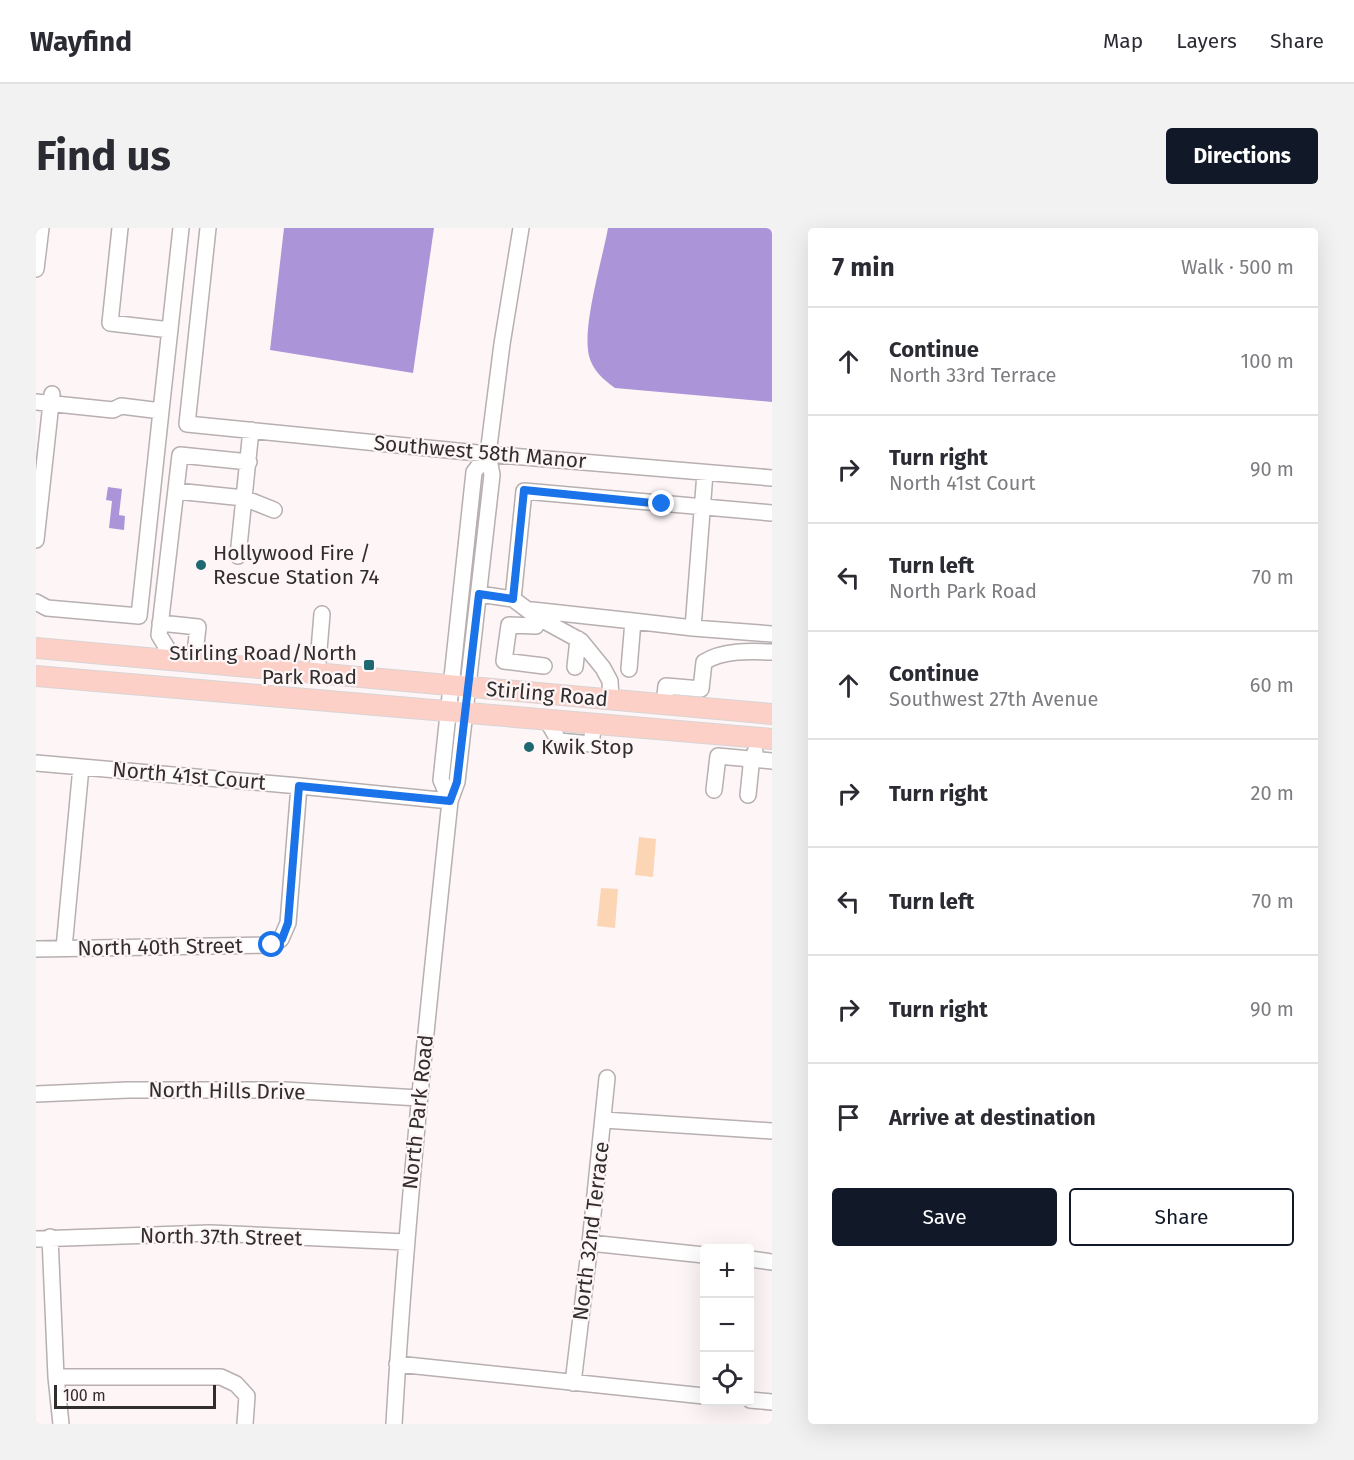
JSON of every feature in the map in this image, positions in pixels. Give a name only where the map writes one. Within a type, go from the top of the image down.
[{"type":"main road","name":"Stirling Road","points":[[36,648],[772,714]]},
{"type":"main road","name":"Stirling Road","points":[[36,676],[764,738]]},
{"type":"street","points":[[36,269],[41,228]]},
{"type":"street","points":[[120,228],[110,323],[170,330]]},
{"type":"street","points":[[36,602],[47,608],[139,616],[181,228]]},
{"type":"street","name":"Southwest 58th Manor","points":[[208,228],[188,424],[488,454],[772,478]]},
{"type":"street","points":[[460,686],[479,594],[492,475],[488,454],[521,228]]},
{"type":"street","points":[[36,392],[48,400],[88,403],[114,400],[121,406],[161,411]]},
{"type":"street","points":[[36,540],[48,400]]},
{"type":"street","points":[[238,556],[251,430]]},
{"type":"street","points":[[460,686],[467,534],[474,472],[488,454]]},
{"type":"street","points":[[160,623],[198,627],[185,662],[164,645],[159,635],[160,623],[180,455],[249,462]]},
{"type":"street","points":[[693,628],[705,473]]},
{"type":"street","points":[[513,599],[524,490],[772,513]]},
{"type":"street","points":[[176,491],[244,498],[274,510]]},
{"type":"street","points":[[467,534],[474,537],[483,555]]},
{"type":"street","points":[[479,594],[513,599],[578,639],[603,668],[610,681],[611,699]]},
{"type":"street","points":[[533,613],[772,634]]},
{"type":"street","points":[[533,613],[536,626],[509,625],[504,661],[544,666]]},
{"type":"street","points":[[317,674],[322,614]]},
{"type":"street","points":[[629,669],[633,621]]},
{"type":"street","points":[[575,667],[578,639]]},
{"type":"street","points":[[664,704],[666,686],[701,689],[704,662],[712,657],[747,651],[772,652]]},
{"type":"street","points":[[218,691],[221,665]]},
{"type":"street","name":"North Park Road","points":[[394,1424],[406,1242],[450,801],[441,780],[460,686]]},
{"type":"street","points":[[546,718],[559,741],[591,744],[594,723]]},
{"type":"street","points":[[748,795],[751,766],[764,738]]},
{"type":"street","points":[[714,790],[718,756],[772,761]]},
{"type":"street","name":"North 41st Court","points":[[36,763],[450,801]]},
{"type":"street","points":[[64,948],[81,767]]},
{"type":"street","name":"North 40th Street","points":[[36,949],[272,945],[282,939],[288,923],[299,786]]},
{"type":"street","name":"North 32nd Terrace","points":[[573,1383],[607,1078]]},
{"type":"street","name":"North Hills Drive","points":[[36,1094],[128,1090],[273,1090],[419,1098]]},
{"type":"street","points":[[604,1120],[772,1131]]},
{"type":"street","name":"North 37th Street","points":[[43,1238],[210,1233],[406,1242]]},
{"type":"street","points":[[43,1238],[61,1424]]},
{"type":"street","points":[[590,1243],[700,1254]]},
{"type":"street","points":[[754,1260],[772,1262]]},
{"type":"street","points":[[397,1364],[700,1396]]},
{"type":"street","points":[[56,1377],[221,1377],[236,1384],[247,1396],[245,1424]]},
{"type":"street","points":[[754,1400],[772,1402]]},
{"type":"shaded area","points":[[284,228],[434,228],[413,373],[270,350]]},
{"type":"shaded area","points":[[608,228],[772,228],[772,402],[615,388],[599,374],[589,356],[588,328]]},
{"type":"shaded area","points":[[108,487],[122,489],[119,515],[125,516],[124,530],[109,528],[112,501],[106,500]]},
{"type":"shaded area","points":[[639,837],[656,839],[653,877],[635,875]]},
{"type":"shaded area","points":[[601,888],[618,889],[615,928],[597,926]]},
{"type":"place","name":"Hollywood Fire / Rescue Station 74","points":[[201,565]]},
{"type":"place","name":"Stirling Road/North Park Road","points":[[369,665]]},
{"type":"place","name":"Kwik Stop","points":[[529,747]]},
{"type":"route","points":[[272,945],[282,939],[288,923],[299,786],[450,801],[457,782],[479,594],[513,599],[524,490],[662,504]]}]
